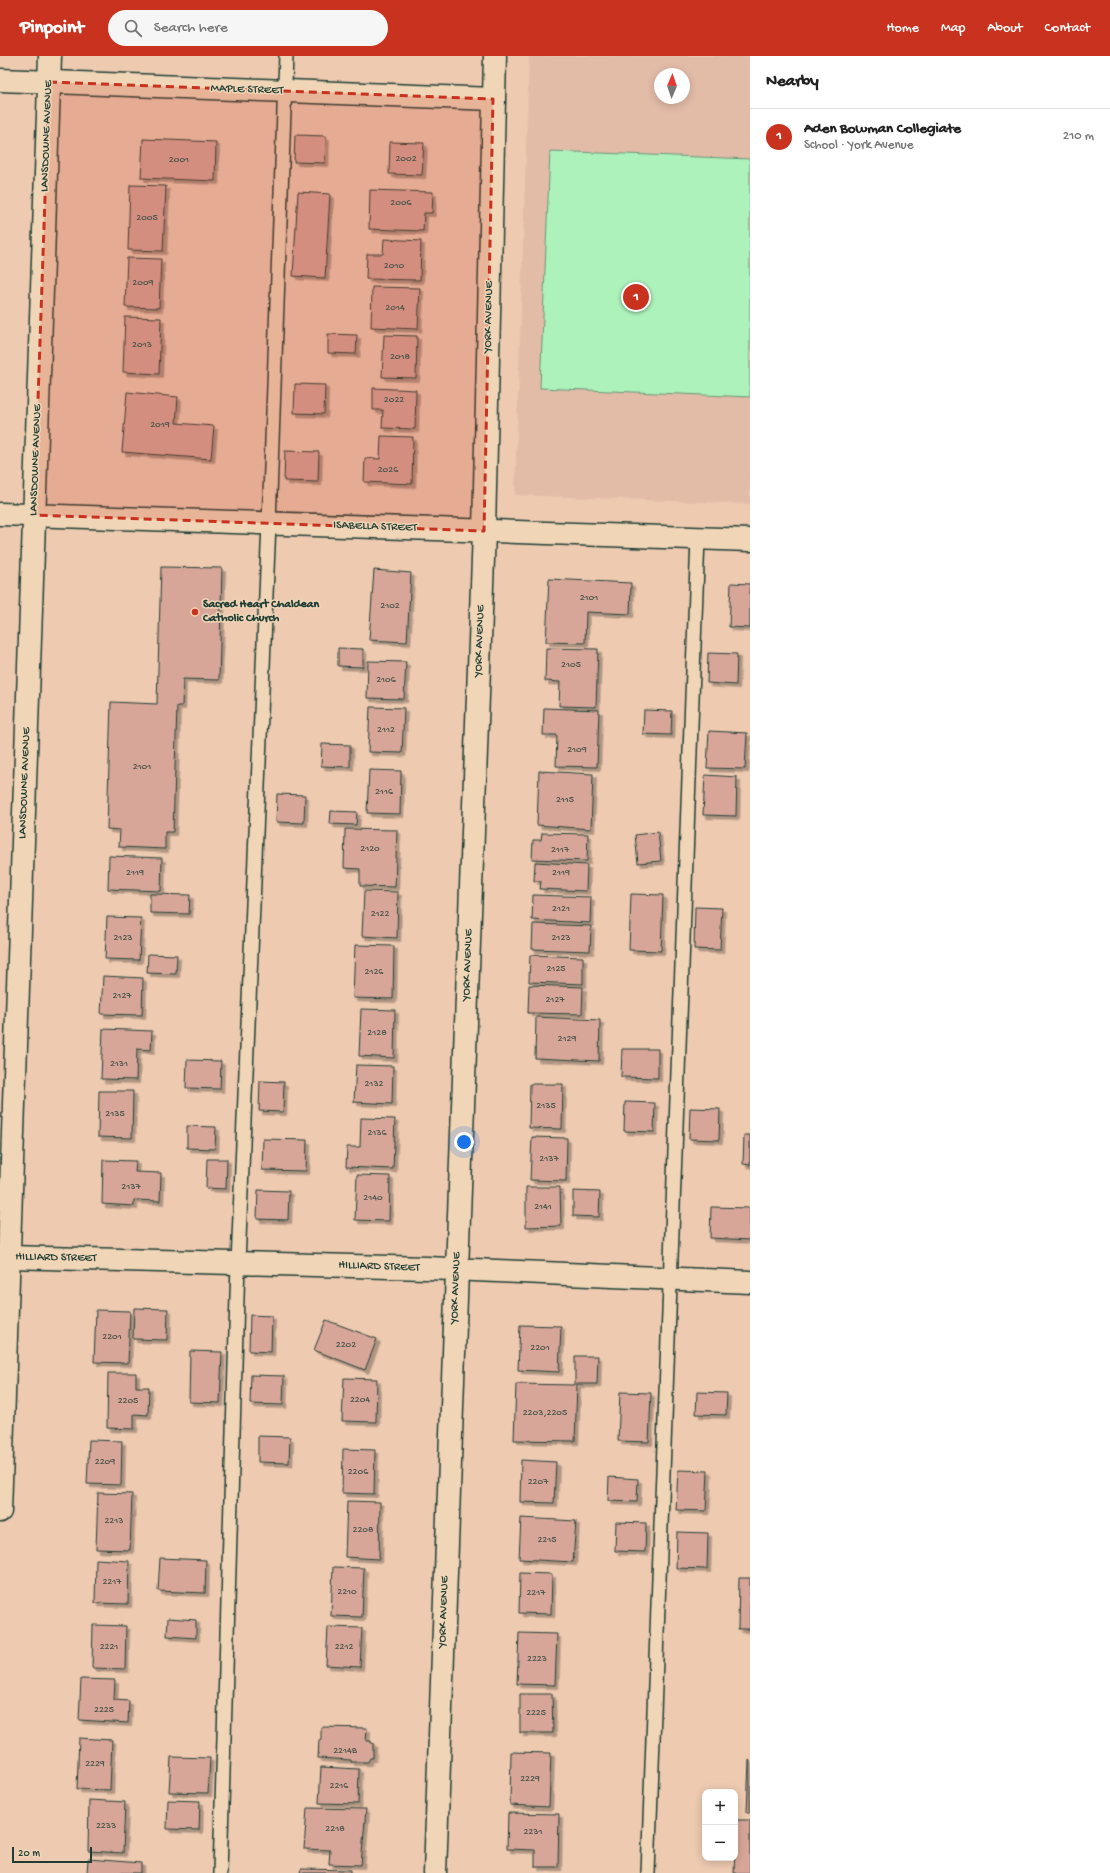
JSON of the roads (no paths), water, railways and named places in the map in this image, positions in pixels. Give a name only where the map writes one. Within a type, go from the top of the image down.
[{"type":"street","name":"LANSDOWNE AVENUE","points":[[0,1511],[50,56]]},
{"type":"street","name":"YORK AVENUE","points":[[435,1873],[484,531],[495,56]]},
{"type":"street","name":"MAPLE STREET","points":[[0,80],[493,99]]},
{"type":"street","name":"ISABELLA STREET","points":[[0,514],[750,540]]},
{"type":"street","name":"HILLIARD STREET","points":[[9,1257],[457,1269],[670,1280],[750,1282]]},
{"type":"lane","points":[[220,1873],[238,1263],[269,523],[286,56]]},
{"type":"lane","points":[[648,1873],[698,538]]},
{"type":"place","name":"Aden Bowman Collegiate","points":[[636,297]]},
{"type":"place","name":"Sacred Heart Chaldean Catholic Church","points":[[195,612]]}]
